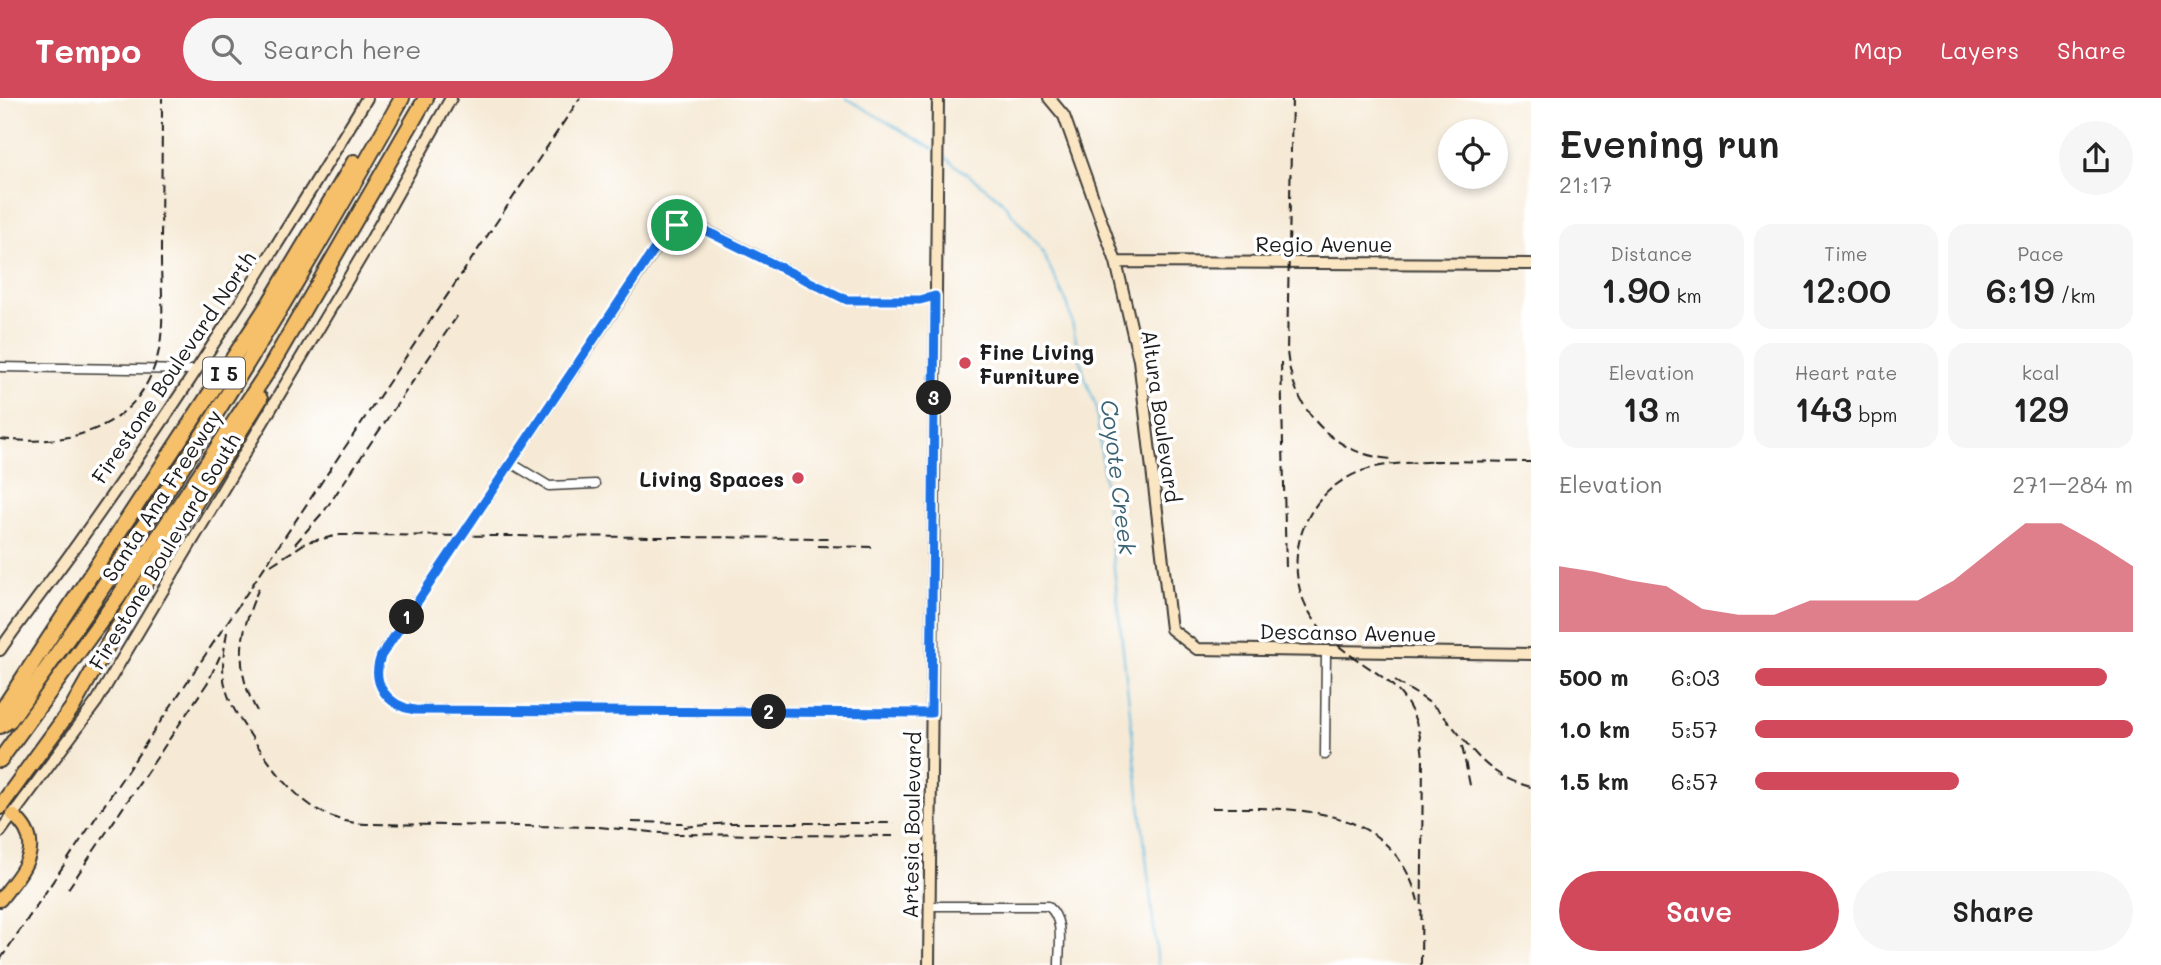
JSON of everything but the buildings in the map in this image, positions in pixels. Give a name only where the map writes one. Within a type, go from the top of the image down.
[{"type":"highway","name":"Santa Ana Freeway","points":[[0,713],[270,302],[393,98]]},
{"type":"highway","points":[[0,726],[10,720],[59,652],[213,419],[402,98]]},
{"type":"highway","name":"Santa Ana Freeway","points":[[0,760],[117,599],[268,371],[426,98]]},
{"type":"highway","points":[[0,807],[72,708],[114,634],[260,401],[268,371]]},
{"type":"highway","points":[[0,692],[16,686]]},
{"type":"main road","points":[[0,900],[24,869],[31,851],[28,832],[13,815]]},
{"type":"street","name":"Firestone Boulevard North","points":[[0,650],[81,539],[196,370],[281,240],[367,98]]},
{"type":"street","name":"Firestone Boulevard South","points":[[0,832],[97,701],[370,243],[451,98]]},
{"type":"street","name":"Artesia Boulevard","points":[[929,965],[938,98]]},
{"type":"street","name":"Altura Boulevard","points":[[1049,98],[1064,116],[1116,262],[1139,360],[1171,629]]},
{"type":"street","points":[[931,713],[415,710],[393,703],[384,694],[379,681],[381,656],[664,235],[677,225],[697,226],[847,300],[920,300],[935,296]]},
{"type":"street","name":"Regio Avenue","points":[[1116,262],[1531,264]]},
{"type":"street","points":[[0,367],[196,370]]},
{"type":"street","points":[[511,463],[552,487],[595,484]]},
{"type":"street","name":"Descanso Avenue","points":[[1171,629],[1197,649],[1531,654]]},
{"type":"street","points":[[1325,755],[1326,651]]},
{"type":"street","points":[[929,906],[1048,906],[1055,913],[1059,925],[1059,965]]},
{"type":"waterway","name":"Coyote Creek","points":[[846,98],[933,149]]},
{"type":"waterway","name":"Coyote Creek","points":[[943,156],[1000,199],[1042,251],[1068,305],[1084,375],[1096,406],[1158,965]]},
{"type":"railway","points":[[0,439],[52,440],[99,427],[120,415],[137,398],[150,377],[159,350],[162,327],[162,98]]},
{"type":"railway","points":[[0,960],[580,98]]},
{"type":"railway","points":[[1292,98],[1287,351],[1291,372],[1297,392],[1307,410],[1319,426],[1334,439],[1371,456],[1393,459]]},
{"type":"railway","points":[[295,544],[325,510],[460,312]]},
{"type":"railway","points":[[1281,362],[1286,568]]},
{"type":"railway","points":[[1432,461],[1531,462]]},
{"type":"railway","points":[[1421,965],[1423,759],[1418,729],[1409,707],[1397,690],[1331,640],[1315,621],[1304,601],[1298,580],[1297,558],[1300,537],[1308,517],[1321,499],[1337,484],[1367,469],[1441,461]]},
{"type":"railway","points":[[271,565],[307,542],[340,535],[833,538]]},
{"type":"railway","points":[[818,546],[872,547]]},
{"type":"railway","points":[[257,711],[245,680],[242,650],[247,619],[259,588]]},
{"type":"railway","points":[[227,632],[223,659],[224,678],[230,701],[288,786],[314,808],[330,816],[366,824],[599,827],[673,834],[893,836]]},
{"type":"railway","points":[[68,889],[208,682],[220,656]]},
{"type":"railway","points":[[1395,681],[1435,707],[1489,767],[1500,775],[1531,787]]},
{"type":"railway","points":[[1462,746],[1471,790]]},
{"type":"railway","points":[[1212,808],[1306,811],[1336,817],[1363,828],[1386,845],[1405,869],[1418,901]]},
{"type":"railway","points":[[632,822],[683,823]]},
{"type":"railway","points":[[684,827],[729,823],[895,823]]},
{"type":"place","name":"Fine Living Furniture","points":[[965,363]]},
{"type":"place","name":"Living Spaces","points":[[798,478]]},
{"type":"route","points":[[677,225],[697,226],[847,300],[920,300],[935,296],[931,713],[415,710],[393,703],[384,694],[379,681],[377,671],[381,656],[664,235],[677,225]]}]
